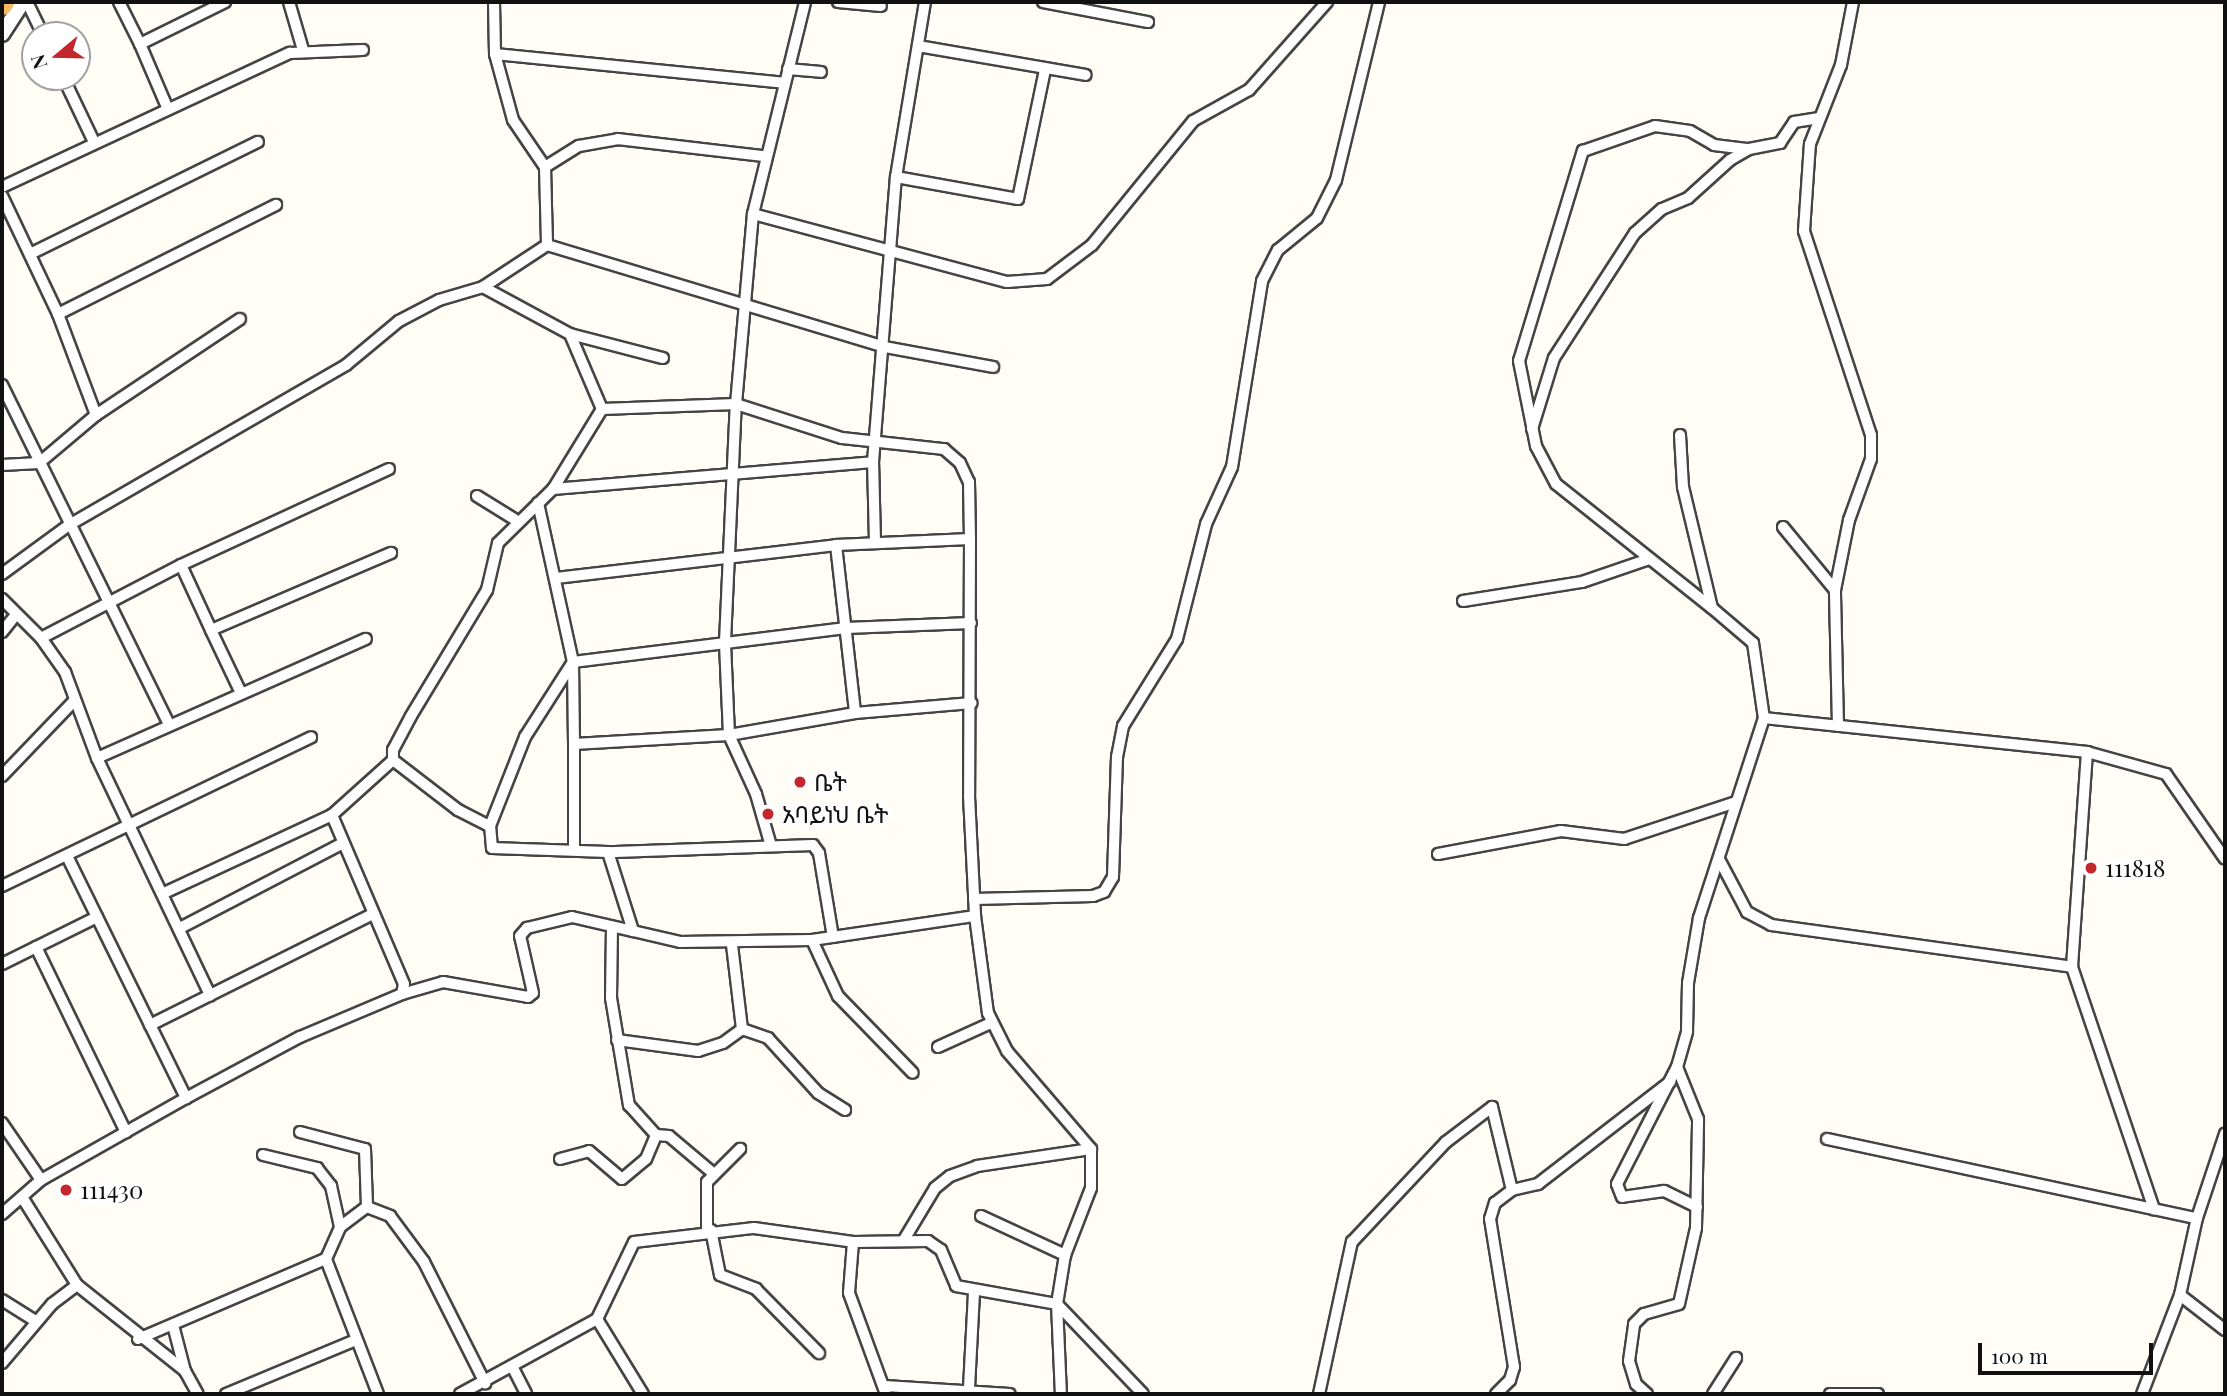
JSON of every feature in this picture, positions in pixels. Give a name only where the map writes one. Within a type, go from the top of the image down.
[{"type":"street","points":[[2,34],[25,2],[35,21]]},
{"type":"street","points":[[140,44],[224,2]]},
{"type":"street","points":[[289,2],[303,50]]},
{"type":"street","points":[[494,2],[495,54],[513,120],[545,167],[547,244]]},
{"type":"street","points":[[771,846],[756,794],[729,735],[725,642],[731,558],[736,404],[752,214],[763,156],[805,2]]},
{"type":"street","points":[[838,2],[881,6]]},
{"type":"street","points":[[875,542],[873,462],[885,347],[896,177],[925,2]]},
{"type":"street","points":[[1044,2],[1148,22]]},
{"type":"street","points":[[1102,15],[1107,2]]},
{"type":"street","points":[[752,214],[892,255],[1006,282],[1047,279],[1092,245],[1193,121],[1249,90],[1327,2]]},
{"type":"street","points":[[974,899],[1093,896],[1104,892],[1113,877],[1117,757],[1124,726],[1177,639],[1206,524],[1232,467],[1262,281],[1278,250],[1317,218],[1336,180],[1378,2]]},
{"type":"street","points":[[1838,726],[1835,590],[1849,520],[1871,459],[1871,435],[1806,247],[1810,144],[1818,118],[1842,65],[1853,2]]},
{"type":"street","points":[[124,3],[167,107]]},
{"type":"street","points":[[918,46],[1086,75]]},
{"type":"street","points":[[2,187],[167,107],[303,50],[363,50]]},
{"type":"street","points":[[495,54],[784,83]]},
{"type":"street","points":[[788,69],[821,72]]},
{"type":"street","points":[[896,177],[1018,200],[1045,70]]},
{"type":"street","points":[[69,91],[93,142]]},
{"type":"street","points":[[1697,1207],[1664,1191],[1626,1197],[1616,1190],[1623,1164],[1677,1067],[1687,1031],[1688,983],[1699,918],[1720,861],[1764,718],[1753,643],[1556,484],[1542,466],[1519,361],[1583,151],[1655,126],[1690,131],[1714,145],[1749,149],[1780,143],[1794,122],[1818,118]]},
{"type":"street","points":[[545,167],[596,140],[763,156]]},
{"type":"street","points":[[30,254],[258,142]]},
{"type":"street","points":[[1532,429],[1555,358],[1635,233],[1749,149]]},
{"type":"street","points":[[2,196],[58,314],[96,415]]},
{"type":"street","points":[[58,314],[276,205]]},
{"type":"street","points":[[2,574],[69,525],[346,365],[399,321],[439,300],[483,287],[547,244]]},
{"type":"street","points":[[547,244],[744,301],[885,347],[993,367]]},
{"type":"street","points":[[483,287],[570,334],[663,358]]},
{"type":"street","points":[[2,465],[39,463],[96,415],[240,319]]},
{"type":"street","points":[[570,334],[602,409]]},
{"type":"street","points":[[2,385],[169,725]]},
{"type":"street","points":[[602,409],[736,404],[842,438],[944,449],[954,455],[969,482],[974,899],[991,1023],[1007,1051],[1091,1149],[1091,1188],[1065,1255],[1057,1304],[1061,1394]]},
{"type":"street","points":[[164,893],[332,815],[393,760],[393,750],[411,716],[487,590],[498,543],[553,489],[602,409]]},
{"type":"street","points":[[1680,435],[1684,487],[1712,608]]},
{"type":"street","points":[[553,489],[873,462]]},
{"type":"street","points":[[41,638],[181,565],[389,468]]},
{"type":"street","points":[[477,496],[519,522]]},
{"type":"street","points":[[538,503],[573,662],[574,849]]},
{"type":"street","points":[[1783,527],[1835,590]]},
{"type":"street","points":[[556,578],[836,545],[970,539]]},
{"type":"street","points":[[836,545],[855,713]]},
{"type":"street","points":[[211,630],[391,553]]},
{"type":"street","points":[[1463,601],[1582,582],[1649,559]]},
{"type":"street","points":[[181,565],[241,693]]},
{"type":"street","points":[[2,600],[41,638],[65,673],[97,758],[164,893],[210,995]]},
{"type":"street","points":[[2,632],[16,615]]},
{"type":"street","points":[[833,937],[817,847],[608,852],[574,849],[496,850],[490,826],[525,737],[573,662],[846,628],[971,623]]},
{"type":"street","points":[[97,758],[366,639]]},
{"type":"street","points":[[2,776],[74,701]]},
{"type":"street","points":[[574,744],[729,735],[855,713],[972,703]]},
{"type":"street","points":[[1764,718],[2087,752],[2166,774],[2225,859]]},
{"type":"street","points":[[2,886],[311,737]]},
{"type":"street","points":[[2087,752],[2072,967],[2154,1209]]},
{"type":"street","points":[[393,760],[458,810],[490,826]]},
{"type":"street","points":[[1438,854],[1561,831],[1624,839],[1736,802]]},
{"type":"street","points":[[332,815],[404,984],[402,994]]},
{"type":"street","points":[[180,928],[343,843]]},
{"type":"street","points":[[608,852],[633,931]]},
{"type":"street","points":[[67,856],[186,1098]]},
{"type":"street","points":[[1720,861],[1747,912],[1771,925],[2072,967]]},
{"type":"street","points":[[150,1025],[373,914]]},
{"type":"street","points":[[2,1214],[41,1180],[186,1098],[300,1037],[402,994],[443,982],[528,997],[533,993],[522,930],[572,917],[680,942],[732,945],[811,940],[975,916]]},
{"type":"street","points":[[2,964],[97,917]]},
{"type":"street","points":[[612,927],[609,960],[617,1040],[629,1105],[656,1135],[670,1136],[713,1173]]},
{"type":"street","points":[[811,940],[838,996],[913,1073]]},
{"type":"street","points":[[732,945],[742,1029]]},
{"type":"street","points":[[36,947],[126,1132]]},
{"type":"street","points":[[938,1047],[991,1023]]},
{"type":"street","points":[[617,1040],[698,1051],[723,1043],[742,1029]]},
{"type":"street","points":[[742,1029],[768,1038],[818,1093],[845,1110]]},
{"type":"street","points":[[1647,1394],[1636,1384],[1629,1361],[1632,1331],[1644,1314],[1675,1307],[1681,1299],[1697,1207],[1698,1119],[1677,1067]]},
{"type":"street","points":[[1496,1394],[1510,1380],[1514,1367],[1490,1219],[1495,1203],[1512,1190],[1538,1184],[1670,1082]]},
{"type":"street","points":[[1319,1394],[1352,1241],[1446,1142],[1492,1107],[1512,1190]]},
{"type":"street","points":[[2,1123],[41,1180]]},
{"type":"street","points":[[300,1132],[365,1149],[367,1207]]},
{"type":"street","points":[[2142,1394],[2180,1295],[2197,1218],[2225,1134]]},
{"type":"street","points":[[560,1159],[589,1151],[622,1179],[646,1159],[656,1135]]},
{"type":"street","points":[[1827,1139],[2197,1218]]},
{"type":"street","points":[[740,1149],[713,1173],[704,1193],[709,1230],[720,1275],[756,1289],[819,1353]]},
{"type":"street","points":[[905,1238],[935,1188],[950,1176],[977,1166],[1091,1149]]},
{"type":"street","points":[[263,1155],[317,1168],[331,1186],[340,1227]]},
{"type":"street","points":[[22,1197],[77,1285],[138,1339],[185,1371]]},
{"type":"street","points":[[138,1339],[326,1259],[340,1227],[367,1207]]},
{"type":"street","points":[[367,1207],[390,1216],[424,1262],[485,1382]]},
{"type":"street","points":[[981,1216],[1065,1255]]},
{"type":"street","points":[[460,1394],[513,1368],[597,1319],[634,1242],[709,1230],[754,1228],[853,1242],[905,1238],[934,1244],[952,1282],[974,1291],[1057,1304],[1143,1394]]},
{"type":"street","points":[[853,1242],[849,1293],[886,1390],[969,1388],[1010,1394]]},
{"type":"street","points":[[326,1259],[378,1394]]},
{"type":"street","points":[[2,1363],[37,1322],[77,1285]]},
{"type":"street","points":[[969,1388],[974,1291]]},
{"type":"street","points":[[2180,1295],[2225,1329]]},
{"type":"street","points":[[2,1300],[37,1322]]},
{"type":"street","points":[[597,1319],[643,1394]]},
{"type":"street","points":[[173,1325],[185,1371],[198,1394]]},
{"type":"street","points":[[226,1394],[356,1340]]},
{"type":"street","points":[[1713,1394],[1737,1358]]},
{"type":"street","points":[[513,1368],[526,1394]]},
{"type":"street","points":[[1830,1394],[1878,1394]]},
{"type":"place","name":"ቤት","points":[[800,782]]},
{"type":"place","name":"አባይነህ ቤት","points":[[768,814]]},
{"type":"place","name":"111818","points":[[2091,868]]},
{"type":"place","name":"111430","points":[[66,1190]]}]
